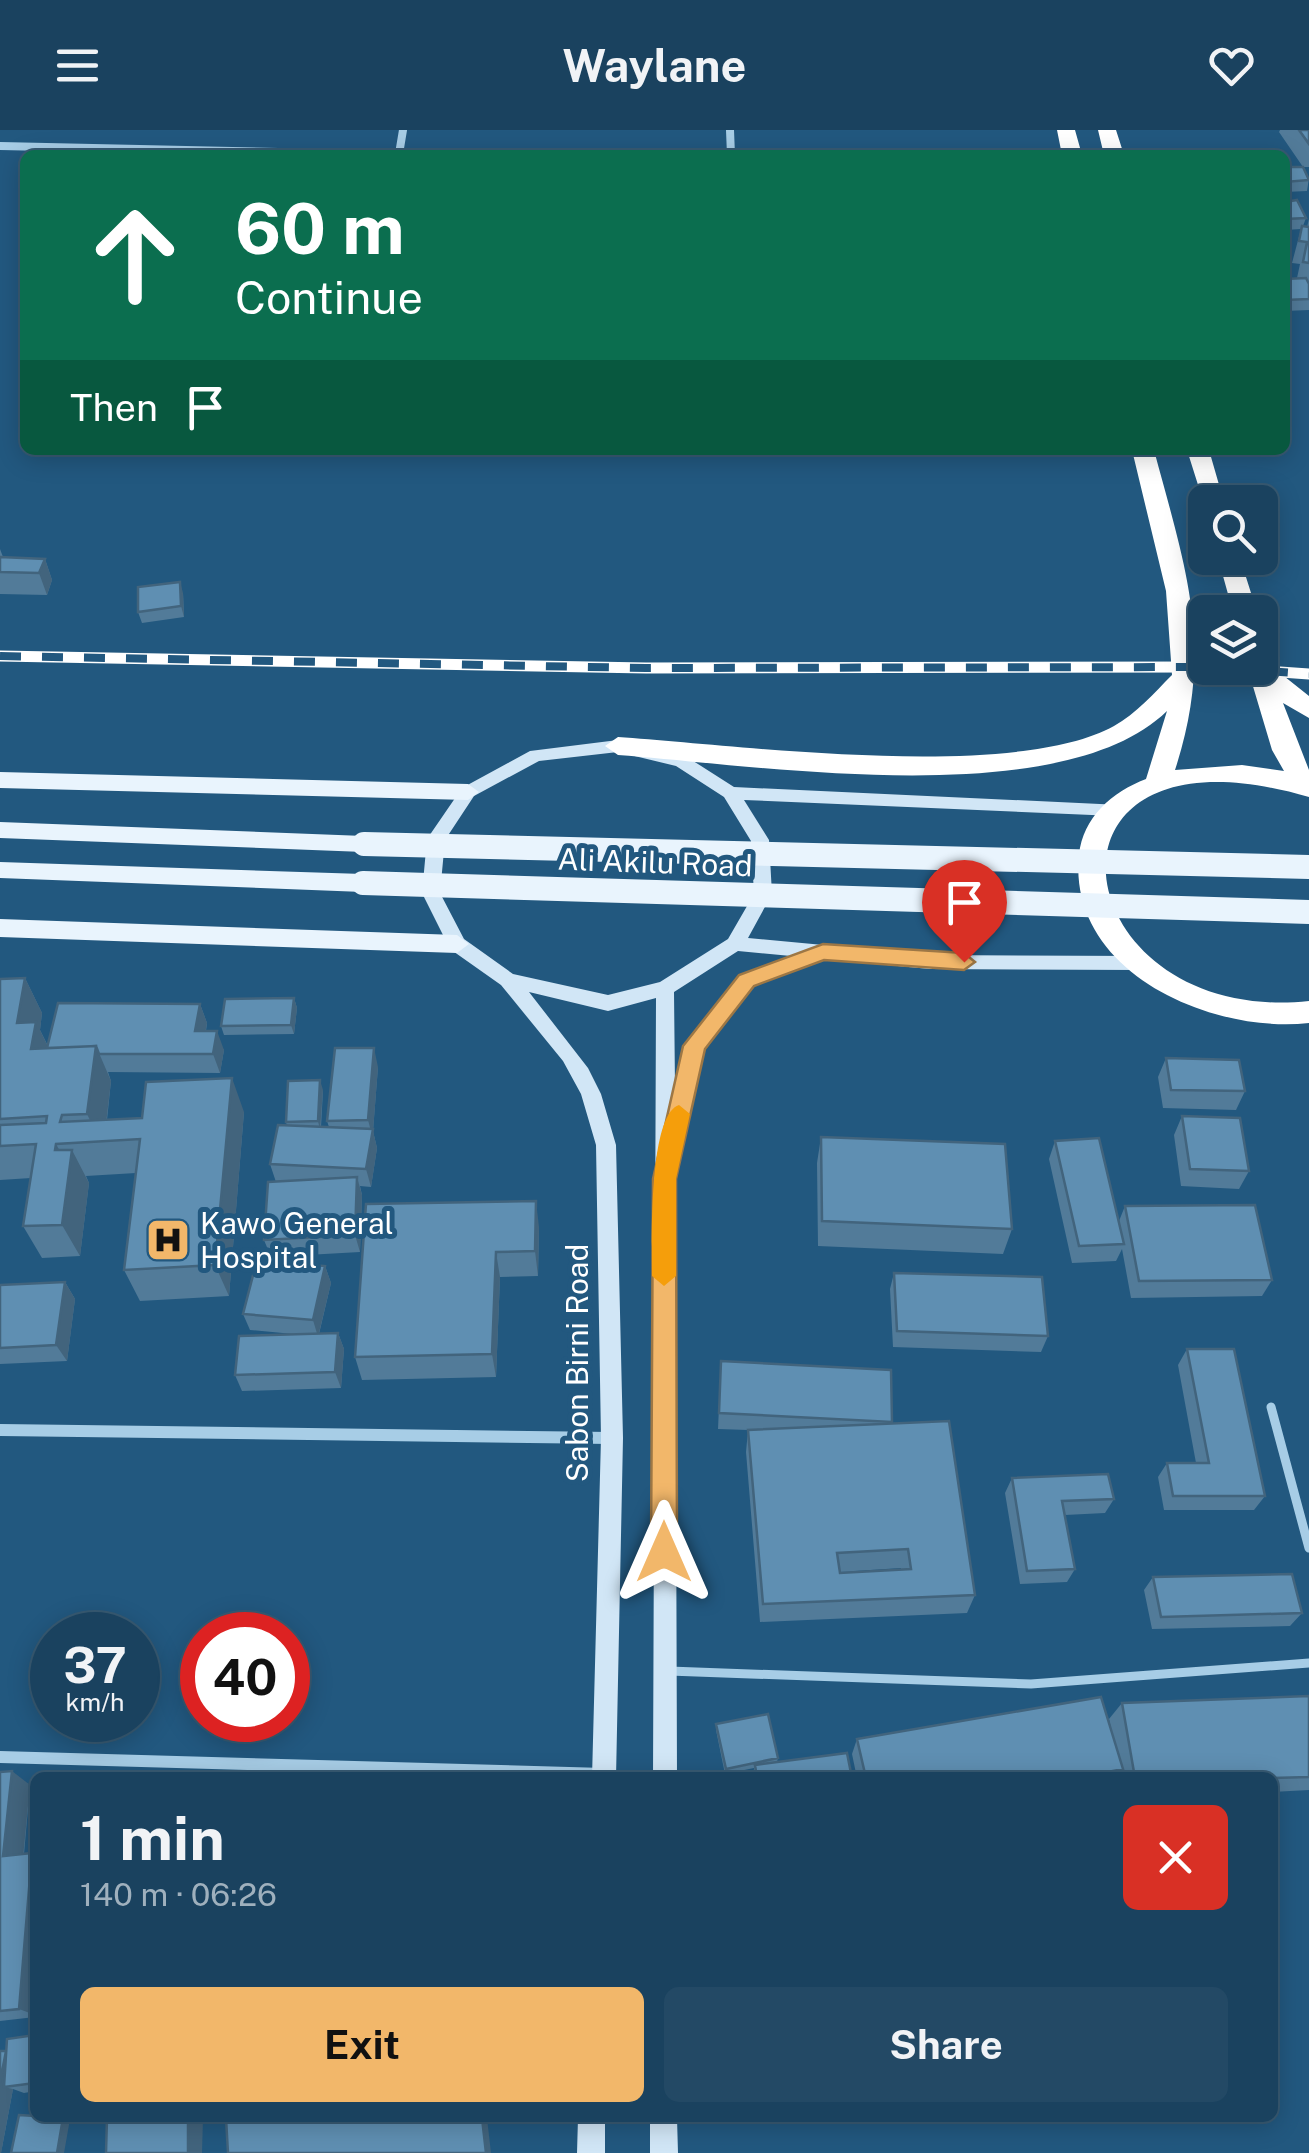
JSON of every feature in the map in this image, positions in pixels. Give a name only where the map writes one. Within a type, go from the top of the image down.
[{"type":"highway","points":[[1144,455],[1178,592],[1184,678],[1177,725],[1158,781]]},
{"type":"highway","points":[[1199,455],[1208,485]]},
{"type":"highway","points":[[618,746],[943,762],[1065,755],[1120,735],[1184,678]]},
{"type":"highway","points":[[1278,684],[1309,709]]},
{"type":"highway","points":[[1265,685],[1285,750],[1307,787]]},
{"type":"highway","points":[[1307,787],[1250,772],[1203,771],[1158,781],[1115,810],[1096,838],[1090,879],[1104,922],[1139,963],[1199,1000],[1270,1016],[1309,1012]]},
{"type":"main road","points":[[618,746],[680,761],[730,793],[760,840],[763,894],[735,944],[665,988],[608,1003],[508,980],[458,944],[432,893],[436,840],[468,792],[536,755],[618,746]]},
{"type":"main road","points":[[0,780],[468,792]]},
{"type":"main road","points":[[730,793],[1115,810]]},
{"type":"main road","name":"Ali Akilu Road","points":[[0,830],[364,844],[1309,867]]},
{"type":"main road","name":"Ali Akilu Road","points":[[0,870],[1309,912]]},
{"type":"main road","points":[[0,928],[458,944]]},
{"type":"main road","points":[[735,944],[930,962],[1139,963]]},
{"type":"main road","points":[[664,1179],[694,1046],[746,980],[823,952]]},
{"type":"main road","name":"Sabon Birni Road","points":[[508,980],[578,1063],[598,1104],[606,1145],[612,1438],[604,1772]]},
{"type":"main road","points":[[664,1772],[665,988]]},
{"type":"main road","points":[[591,2153],[592,2122]]},
{"type":"main road","points":[[664,2122],[664,2153]]},
{"type":"street","points":[[0,146],[200,150]]},
{"type":"street","points":[[0,1430],[612,1438]]},
{"type":"street","points":[[0,1757],[477,1772]]},
{"type":"lane","points":[[1271,1407],[1309,1548]]},
{"type":"lane","points":[[664,1671],[1031,1684],[1301,1667],[1309,1663]]},
{"type":"building","points":[[1299,130],[1309,130],[1309,144]]},
{"type":"building","points":[[1290,167],[1303,167],[1309,180],[1290,182]]},
{"type":"building","points":[[1297,200],[1306,218],[1290,219],[1290,201]]},
{"type":"building","points":[[1302,226],[1309,227],[1309,263],[1303,262],[1307,242],[1299,241]]},
{"type":"building","points":[[1306,278],[1309,299],[1290,300],[1290,279]]},
{"type":"building","points":[[0,557],[45,559],[39,573],[0,572]]},
{"type":"building","points":[[180,582],[181,606],[138,612],[138,587]]},
{"type":"building","points":[[25,978],[17,1023],[36,1022],[31,1049],[96,1046],[87,1114],[62,1115],[60,1122],[142,1118],[146,1082],[232,1078],[215,1265],[124,1270],[140,1139],[56,1144],[55,1150],[72,1150],[62,1225],[23,1226],[36,1144],[0,1146],[0,1125],[46,1123],[47,1116],[0,1119],[0,979]]},
{"type":"building","points":[[294,998],[291,1025],[221,1026],[225,999]]},
{"type":"building","points":[[58,1003],[200,1004],[195,1031],[217,1031],[213,1054],[99,1054],[96,1046],[47,1048]]},
{"type":"building","points":[[335,1048],[374,1048],[368,1120],[327,1121]]},
{"type":"building","points":[[1166,1058],[1239,1060],[1245,1091],[1171,1090]]},
{"type":"building","points":[[320,1080],[318,1121],[286,1122],[288,1081]]},
{"type":"building","points":[[1182,1116],[1240,1118],[1249,1171],[1190,1169]]},
{"type":"building","points":[[278,1125],[373,1129],[366,1169],[270,1164]]},
{"type":"building","points":[[821,1137],[1005,1144],[1012,1229],[822,1221]]},
{"type":"building","points":[[1099,1138],[1124,1244],[1079,1246],[1055,1141]]},
{"type":"building","points":[[357,1177],[355,1235],[264,1240],[268,1182]]},
{"type":"building","points":[[536,1201],[535,1251],[496,1252],[492,1354],[355,1357],[366,1204]]},
{"type":"building","points":[[1255,1205],[1272,1280],[1139,1281],[1125,1206]]},
{"type":"building","points":[[257,1260],[325,1266],[313,1320],[243,1314]]},
{"type":"building","points":[[894,1273],[1042,1277],[1048,1336],[897,1331]]},
{"type":"building","points":[[65,1282],[56,1345],[0,1348],[0,1285]]},
{"type":"building","points":[[338,1333],[335,1372],[235,1375],[239,1336]]},
{"type":"building","points":[[1187,1349],[1234,1349],[1265,1496],[1173,1496],[1167,1463],[1209,1463]]},
{"type":"building","points":[[721,1361],[891,1370],[892,1422],[719,1413]]},
{"type":"building","points":[[949,1421],[975,1595],[763,1604],[748,1430]],"holes":[[[908,1549],[911,1569],[840,1573],[837,1553]]]},
{"type":"building","points":[[1108,1474],[1114,1499],[1062,1501],[1075,1569],[1027,1571],[1012,1478]]},
{"type":"building","points":[[1292,1574],[1302,1613],[1161,1617],[1153,1577]]},
{"type":"building","points":[[1309,1696],[1309,1777],[1278,1778],[1278,1772],[1134,1772],[1122,1703]]},
{"type":"building","points":[[1101,1697],[1123,1769],[865,1772],[857,1739]]},
{"type":"building","points":[[768,1714],[778,1758],[726,1769],[716,1724]]},
{"type":"building","points":[[847,1753],[851,1772],[756,1772],[755,1765]]},
{"type":"building","points":[[12,1771],[3,1856],[30,1853],[30,1877],[19,2009],[0,2011],[0,1772]]},
{"type":"building","points":[[30,2036],[30,2084],[4,2087],[7,2039]]},
{"type":"building","points":[[0,2051],[6,2051],[0,2082]]},
{"type":"building","points":[[19,2115],[30,2116],[30,2122],[62,2122],[57,2153],[11,2153]]},
{"type":"building","points":[[107,2122],[188,2122],[188,2153],[106,2153]]},
{"type":"building","points":[[226,2122],[482,2122],[486,2153],[228,2153]]},
{"type":"railway","points":[[0,656],[646,668],[1188,667]]},
{"type":"railway","points":[[1278,672],[1309,674]]},
{"type":"slow traffic","points":[[664,1276],[664,1179],[679,1114]]},
{"type":"place","name":"Kawo General Hospital","points":[[168,1240]]},
{"type":"route","points":[[664,1552],[664,1179],[694,1046],[746,980],[823,952],[964,962]]}]
